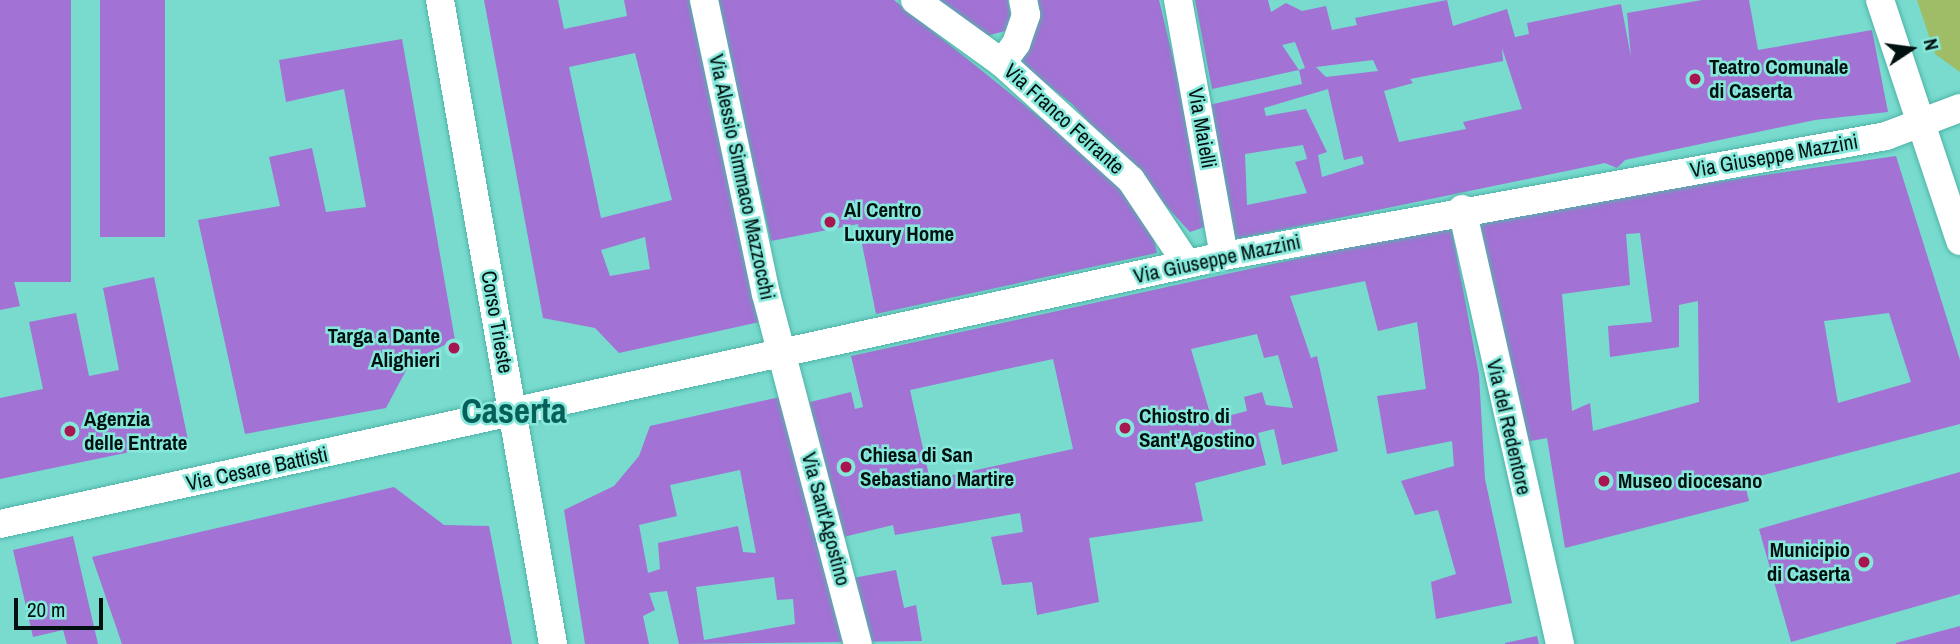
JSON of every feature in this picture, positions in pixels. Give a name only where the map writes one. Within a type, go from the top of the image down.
[{"type":"street","name":"Corso Trieste","points":[[440,0],[553,644]]},
{"type":"street","name":"Via Alessio Simmaco Mazzocchi","points":[[704,0],[792,394]]},
{"type":"street","name":"Via Franco Ferrante","points":[[915,0],[1002,63],[1131,180],[1187,264]]},
{"type":"street","points":[[1002,63],[1016,44],[1026,15],[1023,0]]},
{"type":"street","name":"Via Maielli","points":[[1178,0],[1224,256]]},
{"type":"street","points":[[1880,0],[1960,241]]},
{"type":"street","name":"Via Giuseppe Mazzini","points":[[513,411],[1224,256],[1461,209],[1886,136],[1926,133],[1960,108]]},
{"type":"street","name":"Via del Redentore","points":[[1461,209],[1560,644]]},
{"type":"street","name":"Via Sant'Agostino","points":[[792,394],[858,644]]},
{"type":"street","name":"Via Cesare Battisti","points":[[0,524],[513,411]]},
{"type":"green space","points":[[1917,0],[1960,0],[1960,72],[1935,54]]},
{"type":"building","points":[[0,0],[71,0],[71,282],[0,282]]},
{"type":"building","points":[[100,0],[165,0],[165,237],[100,237]]},
{"type":"building","points":[[484,0],[558,0],[564,29],[627,16],[624,0],[693,0],[768,320],[619,353],[595,328],[543,318]],"holes":[[[635,53],[672,200],[601,218],[569,67]],[[645,237],[650,269],[610,276],[601,250]]]},
{"type":"building","points":[[716,0],[894,0],[1108,172],[1149,217],[1157,253],[876,314],[858,224],[771,241]]},
{"type":"building","points":[[926,0],[1008,0],[1013,29],[975,39]]},
{"type":"building","points":[[1031,0],[1159,0],[1213,224],[1190,232],[1072,104],[1016,60]]},
{"type":"building","points":[[1195,0],[1268,0],[1271,12],[1286,3],[1302,11],[1326,6],[1332,30],[1357,25],[1355,18],[1447,0],[1453,26],[1507,9],[1515,37],[1529,34],[1527,23],[1621,4],[1631,57],[1627,13],[1702,0],[1749,0],[1758,50],[1872,30],[1888,112],[1815,120],[1625,160],[1617,168],[1605,163],[1227,241],[1209,105],[1302,84],[1299,70],[1212,89]],"holes":[[[1295,42],[1305,68],[1299,70],[1282,45]],[[1502,48],[1522,109],[1463,122],[1466,129],[1399,142],[1384,91],[1413,83],[1410,79],[1503,61]],[[1373,60],[1378,71],[1326,77],[1316,67]],[[1328,89],[1344,160],[1362,156],[1364,164],[1322,177],[1318,155],[1327,152],[1306,109],[1266,116],[1264,108]],[[1303,145],[1307,159],[1295,162],[1307,193],[1247,205],[1245,154]]]},
{"type":"building","points":[[402,39],[455,340],[411,361],[386,408],[245,434],[198,220],[280,206],[269,157],[312,148],[326,212],[366,207],[344,89],[286,102],[279,60]]},
{"type":"building","points":[[1896,156],[1960,360],[1960,424],[1744,480],[1749,501],[1565,548],[1547,438],[1520,443],[1474,217]],"holes":[[[1640,233],[1652,322],[1608,326],[1610,357],[1679,347],[1679,305],[1698,301],[1699,402],[1593,431],[1590,403],[1572,411],[1562,294],[1630,285],[1626,234]],[[1889,313],[1911,382],[1838,403],[1824,321]]]},
{"type":"building","points":[[0,224],[20,306],[0,310]]},
{"type":"building","points":[[1451,225],[1479,375],[1485,479],[1512,603],[1436,619],[1431,582],[1456,574],[1438,510],[1415,515],[1401,481],[1454,466],[1452,441],[1387,454],[1377,396],[1426,389],[1417,322],[1378,331],[1365,281],[1290,296],[1311,358],[1317,356],[1338,451],[1282,465],[1274,429],[1258,433],[1266,465],[1195,483],[1203,521],[1089,538],[1099,602],[1037,615],[1032,582],[1002,585],[991,537],[1023,532],[1020,513],[895,535],[893,525],[831,540],[842,580],[896,570],[904,608],[916,605],[922,641],[679,644],[667,591],[649,593],[655,610],[643,616],[649,644],[585,644],[564,510],[614,486],[639,456],[650,426],[789,395],[798,405],[851,392],[855,409],[863,407],[851,356]],"holes":[[[1257,334],[1264,358],[1278,355],[1293,408],[1266,405],[1262,392],[1244,397],[1247,411],[1212,420],[1191,349]],[[1053,359],[1073,449],[930,480],[910,390]],[[740,470],[756,553],[743,552],[738,526],[658,543],[660,569],[648,573],[639,525],[677,516],[670,485]],[[774,577],[777,600],[793,599],[795,624],[704,640],[696,587]]]},
{"type":"building","points":[[154,277],[188,440],[0,479],[0,398],[43,389],[29,322],[76,313],[89,376],[119,370],[103,288]]},
{"type":"building","name":"Municipio di Caserta","points":[[1960,472],[1960,594],[1791,642],[1759,529]]},
{"type":"building","points":[[394,487],[444,525],[489,526],[512,644],[122,644],[92,557]]},
{"type":"building","points":[[73,536],[98,644],[67,644],[63,630],[33,637],[13,550]]},
{"type":"building","points":[[1960,626],[1960,644],[1896,644],[1896,643]]},
{"type":"building","points":[[1537,636],[1539,644],[1505,644],[1505,643]]},
{"type":"place","name":"Teatro Comunale di Caserta","points":[[1695,79]]},
{"type":"place","name":"Al Centro Luxury Home","points":[[830,222]]},
{"type":"place","name":"Targa a Dante Alighieri","points":[[454,348]]},
{"type":"place","name":"Chiostro di Sant'Agostino","points":[[1125,428]]},
{"type":"place","name":"Agenzia delle Entrate","points":[[70,431]]},
{"type":"place","name":"Chiesa di San Sebastiano Martire","points":[[846,467]]},
{"type":"place","name":"Museo diocesano","points":[[1604,481]]},
{"type":"place","name":"Municipio di Caserta","points":[[1864,562]]},
{"type":"district","name":"Caserta","points":[[514,411]]}]
